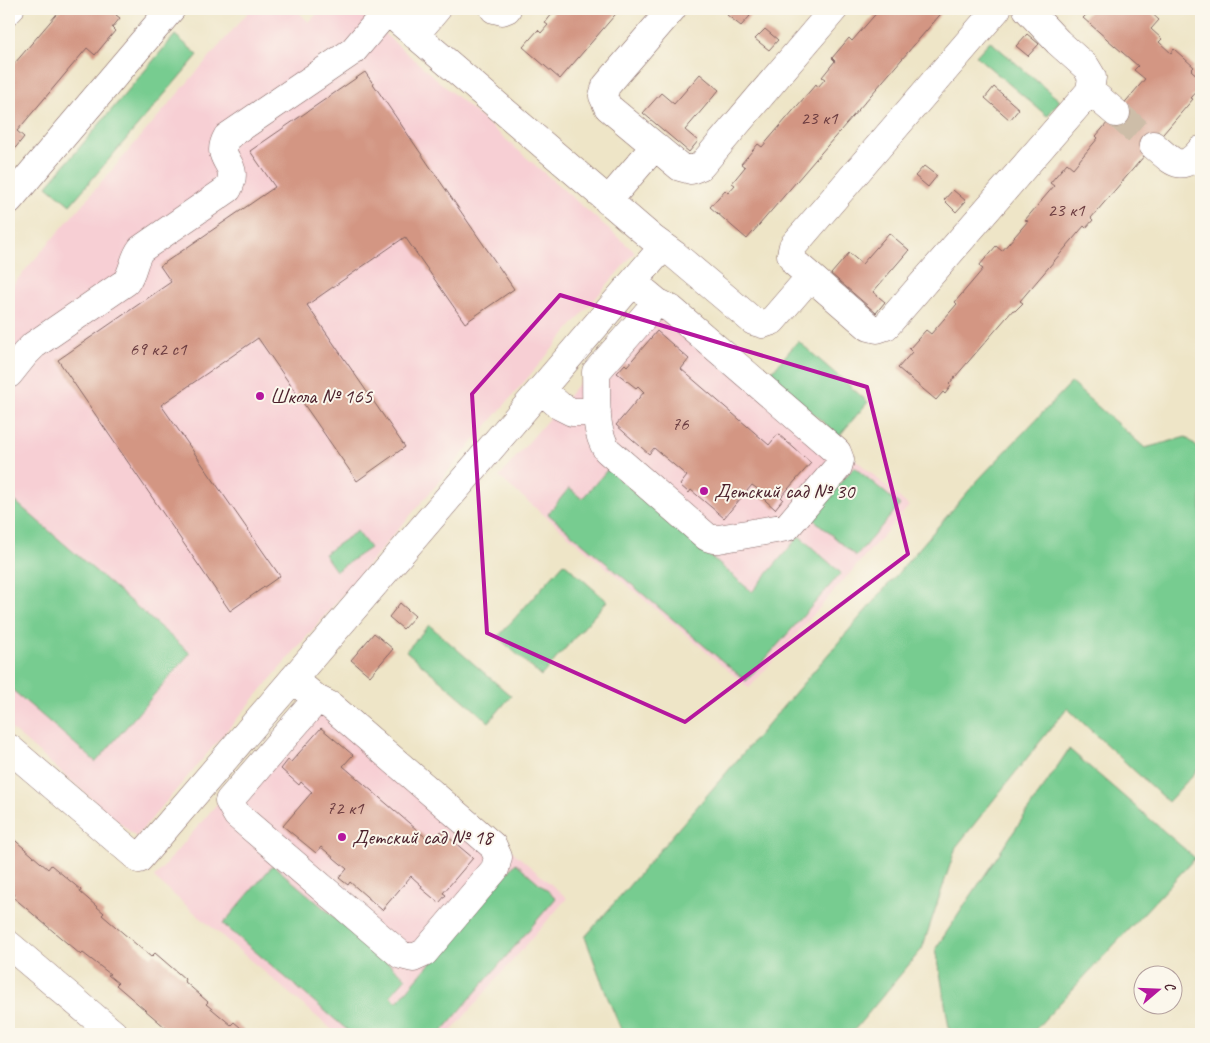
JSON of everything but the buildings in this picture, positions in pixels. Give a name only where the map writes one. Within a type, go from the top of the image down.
[{"type":"lane","points":[[9,200],[171,9]]},
{"type":"lane","points":[[415,35],[437,9]]},
{"type":"lane","points":[[494,9],[502,11],[507,9]]},
{"type":"lane","points":[[672,9],[606,86],[602,96],[608,107],[680,168],[691,170],[701,166],[834,9]]},
{"type":"lane","points":[[997,9],[793,246],[791,255],[795,263],[868,327],[877,329],[886,326],[1090,90],[1092,78],[1086,67],[1058,42],[1027,9]]},
{"type":"lane","points":[[11,383],[25,354],[34,345],[126,282],[132,273],[135,257],[141,249],[228,189],[233,179],[232,168],[224,156],[222,146],[228,137],[353,51],[386,10],[662,247],[675,255],[753,322],[763,324],[772,322],[810,277]]},
{"type":"lane","points":[[1090,90],[1116,113]]},
{"type":"lane","points":[[1154,145],[1172,162],[1180,163],[1192,160],[1201,150]]},
{"type":"lane","points":[[608,201],[654,146]]},
{"type":"lane","points":[[9,748],[139,859],[662,247]]},
{"type":"lane","points":[[633,282],[657,302],[671,309],[837,452],[840,460],[838,467],[787,527],[713,539],[707,537],[606,450],[601,441],[597,412],[596,372],[657,302]]},
{"type":"lane","points":[[540,390],[560,406],[572,412],[597,412]]},
{"type":"lane","points":[[206,780],[229,801],[237,815],[401,955],[413,958],[424,953],[495,869],[498,857],[493,846],[330,706],[317,700],[293,679]]},
{"type":"lane","points":[[229,801],[317,700]]},
{"type":"lane","points":[[10,947],[114,1034]]},
{"type":"highlighted area","points":[[560,295],[867,387],[908,554],[685,722],[487,633],[472,394]]},
{"type":"shaded area","name":"Школа № 165","points":[[251,9],[295,9],[309,22],[321,9],[356,9],[635,252],[136,837],[9,727],[9,289]]},
{"type":"shaded area","name":"Детский сад № 30","points":[[659,289],[909,506],[749,688],[499,477]]},
{"type":"shaded area","name":"Детский сад № 18","points":[[318,685],[567,898],[449,1034],[337,1034],[154,878]]},
{"type":"green space","points":[[175,35],[198,55],[70,205],[47,186]]},
{"type":"green space","points":[[990,41],[1060,101],[1047,116],[976,56]]},
{"type":"green space","points":[[798,341],[868,402],[839,436],[769,375]]},
{"type":"green space","points":[[1071,383],[1145,448],[1186,437],[1201,451],[1201,766],[1168,802],[1067,708],[956,847],[922,949],[851,1034],[623,1034],[585,937],[978,480]]},
{"type":"green space","points":[[854,467],[900,505],[856,556],[811,517]]},
{"type":"green space","points":[[608,469],[752,592],[799,536],[841,573],[746,681],[548,514],[569,488],[582,499]]},
{"type":"green space","points":[[9,496],[190,653],[96,762],[9,687]]},
{"type":"green space","points":[[357,531],[370,548],[336,571],[324,554]]},
{"type":"green space","points":[[564,563],[607,601],[541,676],[498,637]]},
{"type":"green space","points":[[429,625],[511,696],[489,722],[406,651]]},
{"type":"green space","points":[[1069,749],[1195,858],[1031,1034],[950,1034],[936,948]]},
{"type":"green space","points":[[516,863],[556,898],[440,1034],[352,1034],[223,924],[273,865],[406,978],[390,996],[397,1002]]},
{"type":"tunnel","points":[[1116,113],[1153,145]]},
{"type":"place","name":"Школа № 165","points":[[260,396]]},
{"type":"place","name":"Детский сад № 30","points":[[704,491]]},
{"type":"place","name":"Детский сад № 18","points":[[342,837]]}]
